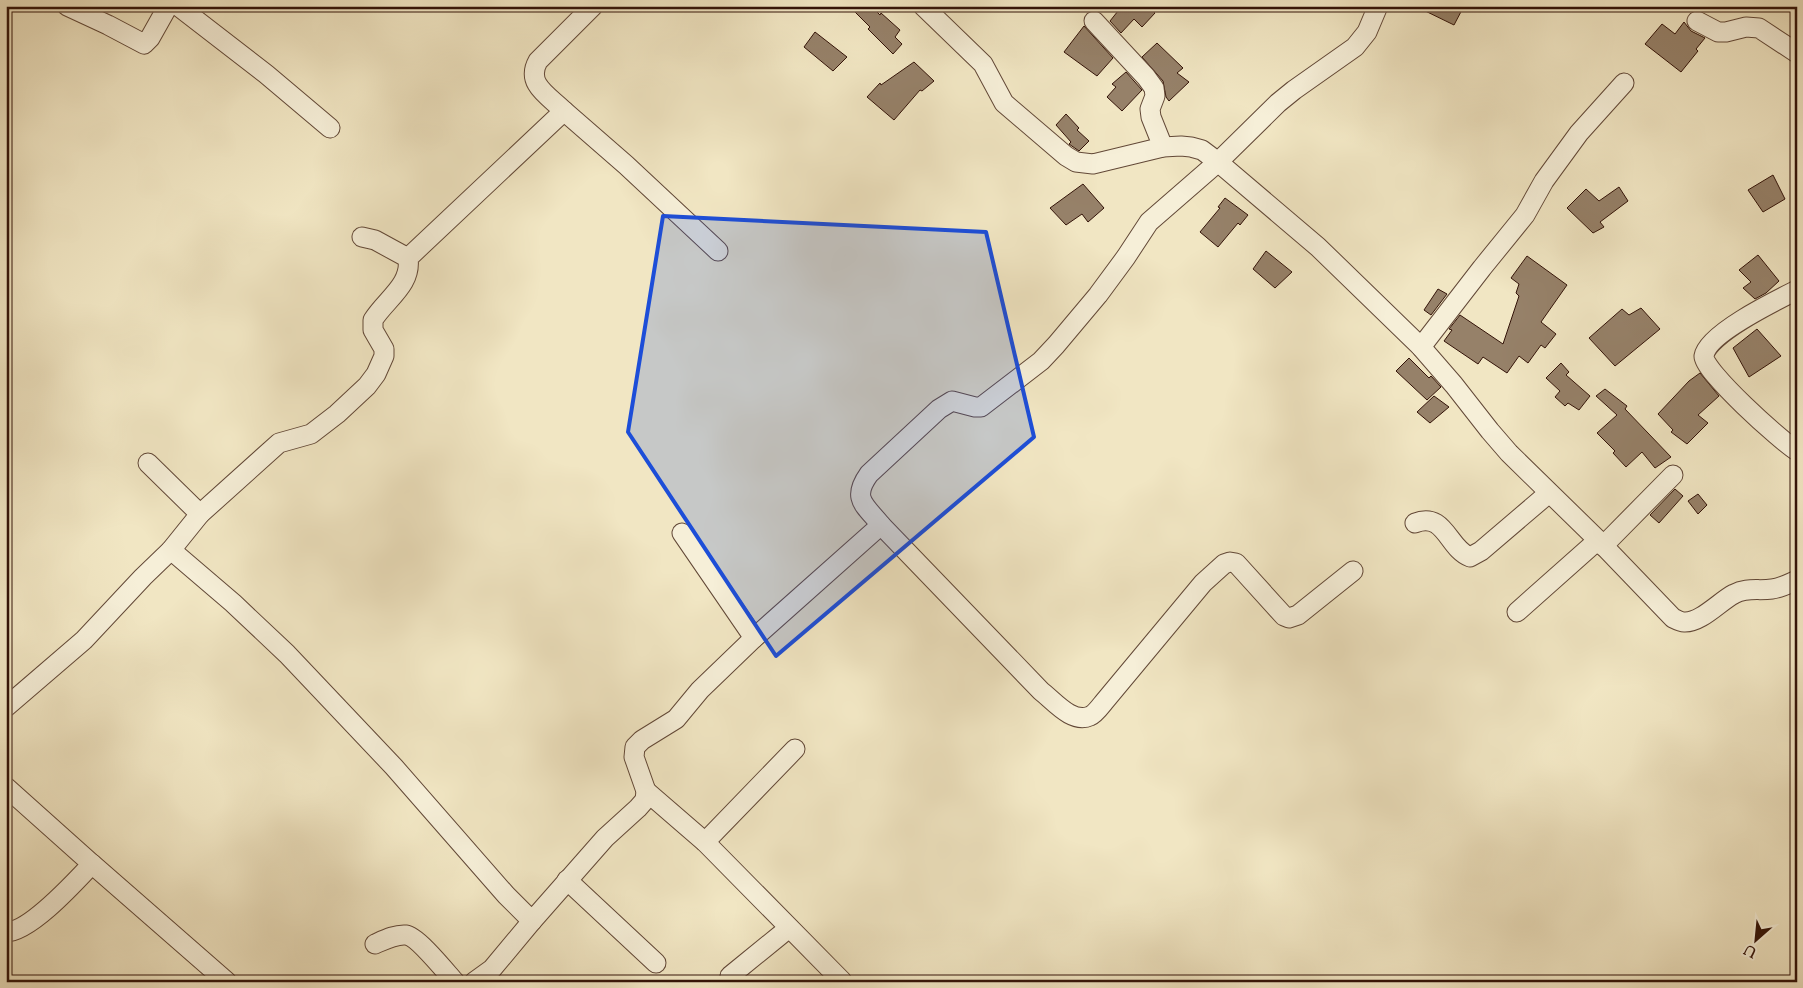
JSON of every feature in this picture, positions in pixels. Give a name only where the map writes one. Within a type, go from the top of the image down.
[{"type":"street","points":[[67,6],[144,44],[150,38],[168,6]]},
{"type":"street","points":[[178,6],[266,74],[330,128]]},
{"type":"street","points":[[593,6],[538,61],[533,69],[534,79],[564,111],[626,165],[718,251]]},
{"type":"street","points":[[923,6],[982,64],[1004,102],[1066,156],[1076,162],[1093,164],[1163,147],[1191,147],[1202,150],[1218,162],[1318,247],[1421,347],[1490,431],[1549,493],[1601,543],[1664,610],[1674,618],[1683,622],[1691,621],[1702,616],[1743,589],[1770,590],[1781,588],[1797,580]]},
{"type":"street","points":[[1353,571],[1298,615],[1289,618],[1284,616],[1236,563],[1224,564],[1203,583],[1091,716],[1080,719],[1069,714],[1041,691],[881,525],[861,500],[859,492],[869,474],[939,409],[952,401],[981,407],[1041,361],[1098,295],[1149,222],[1218,162],[1278,103],[1355,47],[1367,32],[1378,6]]},
{"type":"street","points":[[1094,21],[1154,88],[1155,96],[1150,109],[1151,116],[1163,147]]},
{"type":"street","points":[[1697,21],[1718,32],[1746,27],[1759,28],[1797,53]]},
{"type":"street","points":[[1421,347],[1525,215],[1544,181],[1579,134],[1624,83]]},
{"type":"street","points":[[6,707],[84,640],[142,577],[171,550],[200,514],[279,443],[311,434],[367,386],[376,374],[384,356],[384,349],[373,330],[373,320],[405,281],[408,272],[408,258],[564,111]]},
{"type":"street","points":[[362,238],[375,240],[408,258]]},
{"type":"street","points":[[1797,290],[1764,306],[1740,321],[1706,348],[1704,357],[1706,364],[1720,381],[1747,408],[1797,452]]},
{"type":"street","points":[[148,463],[200,514]]},
{"type":"street","points":[[1517,612],[1601,543],[1672,475]]},
{"type":"street","points":[[1415,523],[1424,520],[1432,521],[1440,526],[1465,555],[1470,557],[1481,551],[1549,493]]},
{"type":"street","points":[[474,982],[492,969],[605,838],[645,800],[646,791],[634,757],[636,747],[642,740],[676,719],[700,690],[754,638],[881,525]]},
{"type":"street","points":[[682,533],[754,638]]},
{"type":"street","points":[[171,550],[233,603],[287,654],[394,767],[506,895],[532,921]]},
{"type":"street","points":[[705,842],[794,749]]},
{"type":"street","points":[[6,787],[227,982]]},
{"type":"street","points":[[646,791],[705,842],[842,981]]},
{"type":"street","points":[[6,932],[15,932],[34,919],[92,864]]},
{"type":"street","points":[[567,880],[656,963]]},
{"type":"street","points":[[730,976],[789,928]]},
{"type":"street","points":[[375,944],[395,936],[407,935],[417,941],[455,982]]},
{"type":"highlighted area","points":[[663,216],[986,232],[1034,437],[776,656],[628,432]]},
{"type":"building","points":[[849,6],[871,6],[880,15],[881,13],[900,30],[895,37],[902,44],[893,54],[868,29],[870,27]]},
{"type":"building","points":[[1122,6],[1148,6],[1155,13],[1142,27],[1134,19],[1121,33],[1110,21]]},
{"type":"building","points":[[1415,6],[1464,6],[1454,25]]},
{"type":"building","points":[[1684,22],[1691,31],[1705,38],[1696,49],[1698,51],[1681,72],[1645,44],[1662,24],[1675,34]]},
{"type":"building","points":[[1084,26],[1113,58],[1097,76],[1064,52]]},
{"type":"building","points":[[815,32],[847,57],[833,71],[804,47]]},
{"type":"building","points":[[1157,43],[1183,68],[1177,73],[1189,82],[1169,101],[1166,97],[1163,81],[1142,57]]},
{"type":"building","points":[[914,62],[934,81],[922,91],[920,90],[894,120],[867,97],[880,83],[881,85]]},
{"type":"building","points":[[1126,72],[1142,90],[1122,111],[1107,97],[1116,87],[1112,84]]},
{"type":"building","points":[[1066,114],[1079,128],[1077,130],[1089,141],[1079,151],[1069,144],[1071,142],[1056,125]]},
{"type":"building","points":[[1773,175],[1785,199],[1763,212],[1748,190]]},
{"type":"building","points":[[1083,184],[1104,208],[1088,222],[1082,214],[1066,225],[1050,208]]},
{"type":"building","points":[[1619,187],[1628,201],[1600,222],[1604,227],[1593,233],[1567,208],[1586,189],[1599,201]]},
{"type":"building","points":[[1225,198],[1248,215],[1240,225],[1238,223],[1218,247],[1200,232],[1220,208],[1218,207]]},
{"type":"building","points":[[1266,251],[1292,272],[1275,288],[1253,269]]},
{"type":"building","points":[[1758,255],[1779,281],[1766,293],[1755,299],[1743,288],[1751,282],[1739,270]]},
{"type":"building","points":[[1527,256],[1567,285],[1541,322],[1556,334],[1545,348],[1541,345],[1528,363],[1519,356],[1507,373],[1483,357],[1478,364],[1444,341],[1452,330],[1449,329],[1460,315],[1503,344],[1519,296],[1516,293],[1519,284],[1511,278]]},
{"type":"building","points":[[1438,289],[1447,294],[1431,315],[1424,310]]},
{"type":"building","points":[[1641,308],[1660,329],[1615,366],[1589,338],[1622,309],[1629,315]]},
{"type":"building","points":[[1757,329],[1781,356],[1749,377],[1733,348]]},
{"type":"building","points":[[1409,358],[1441,387],[1427,400],[1396,371]]},
{"type":"building","points":[[1561,363],[1569,372],[1566,375],[1590,396],[1579,410],[1568,403],[1565,406],[1555,397],[1560,391],[1546,378]]},
{"type":"building","points":[[1700,373],[1719,396],[1698,415],[1708,423],[1687,444],[1671,432],[1673,430],[1658,414],[1689,381]]},
{"type":"building","points":[[1605,389],[1627,406],[1625,409],[1671,457],[1655,468],[1642,452],[1626,467],[1613,453],[1615,451],[1597,433],[1617,415],[1596,396]]},
{"type":"building","points":[[1434,396],[1449,407],[1430,423],[1417,412]]},
{"type":"building","points":[[1675,489],[1683,496],[1659,523],[1650,515]]},
{"type":"building","points":[[1698,494],[1707,505],[1698,514],[1688,501]]}]
